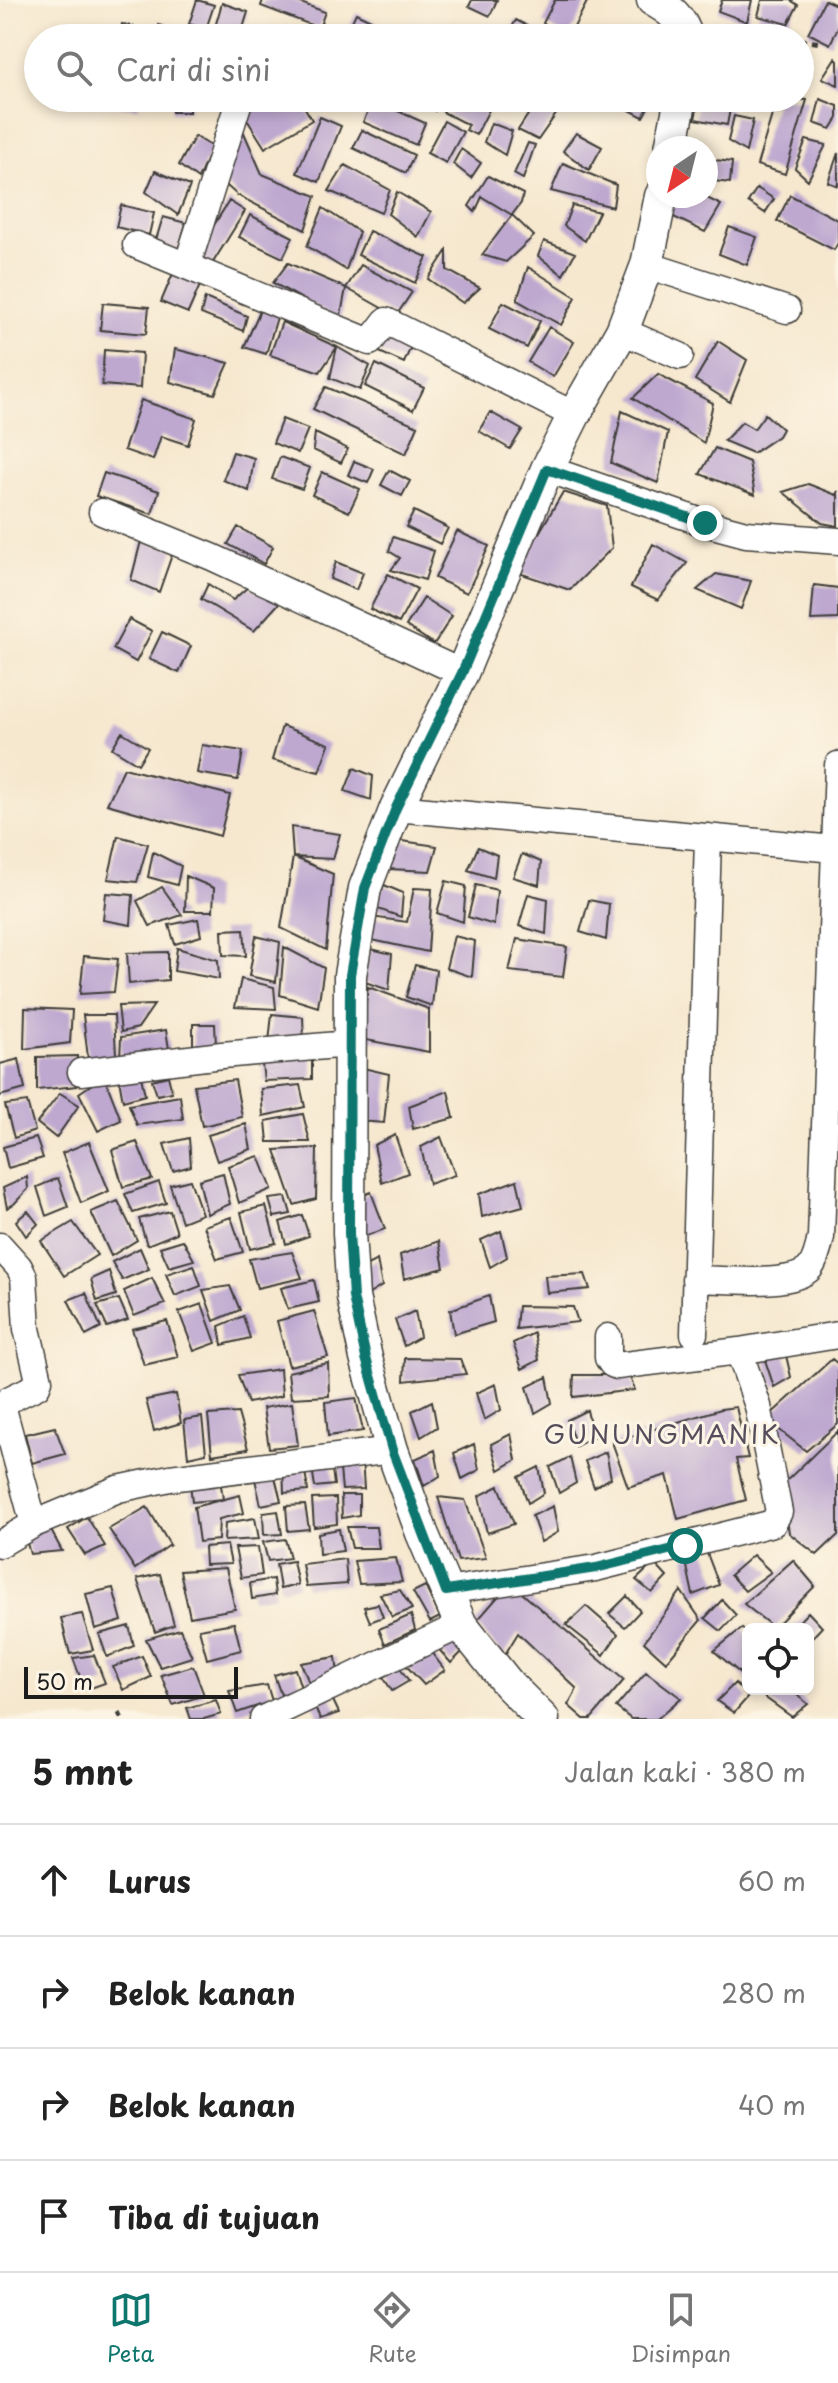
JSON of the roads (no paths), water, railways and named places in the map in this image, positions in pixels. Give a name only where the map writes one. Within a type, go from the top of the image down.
[{"type":"street","points":[[653,0],[675,14],[681,24]]},
{"type":"street","points":[[187,266],[236,112]]},
{"type":"street","points":[[673,136],[678,112]]},
{"type":"street","points":[[543,1719],[509,1685],[461,1625],[392,1450],[366,1358],[353,1297],[349,1233],[350,975],[365,888],[396,808],[462,673],[547,469],[622,331],[647,265],[659,208]]},
{"type":"street","points":[[136,245],[370,342],[386,321],[574,415]]},
{"type":"street","points":[[647,265],[787,310]]},
{"type":"street","points":[[622,331],[680,356]]},
{"type":"street","points":[[547,469],[746,534],[838,541]]},
{"type":"street","points":[[102,512],[212,557],[462,673]]},
{"type":"street","points":[[695,1279],[778,1280],[798,1276],[810,1268],[818,1252],[833,1002],[838,765]]},
{"type":"street","points":[[396,808],[834,849]]},
{"type":"street","points":[[694,1334],[708,837]]},
{"type":"street","points":[[81,1072],[349,1044]]},
{"type":"street","points":[[0,1246],[24,1277],[27,1329],[39,1380],[37,1386],[8,1400],[3,1409],[34,1524]]},
{"type":"street","points":[[608,1337],[608,1358],[617,1366],[838,1335]]},
{"type":"street","points":[[446,1591],[596,1568],[773,1523],[779,1512],[758,1406],[739,1351]]},
{"type":"street","points":[[0,1544],[34,1524],[118,1489],[170,1478],[392,1450]]},
{"type":"street","points":[[263,1719],[461,1625]]},
{"type":"district","name":"GUNUNGMANIK","points":[[662,1433]]}]
